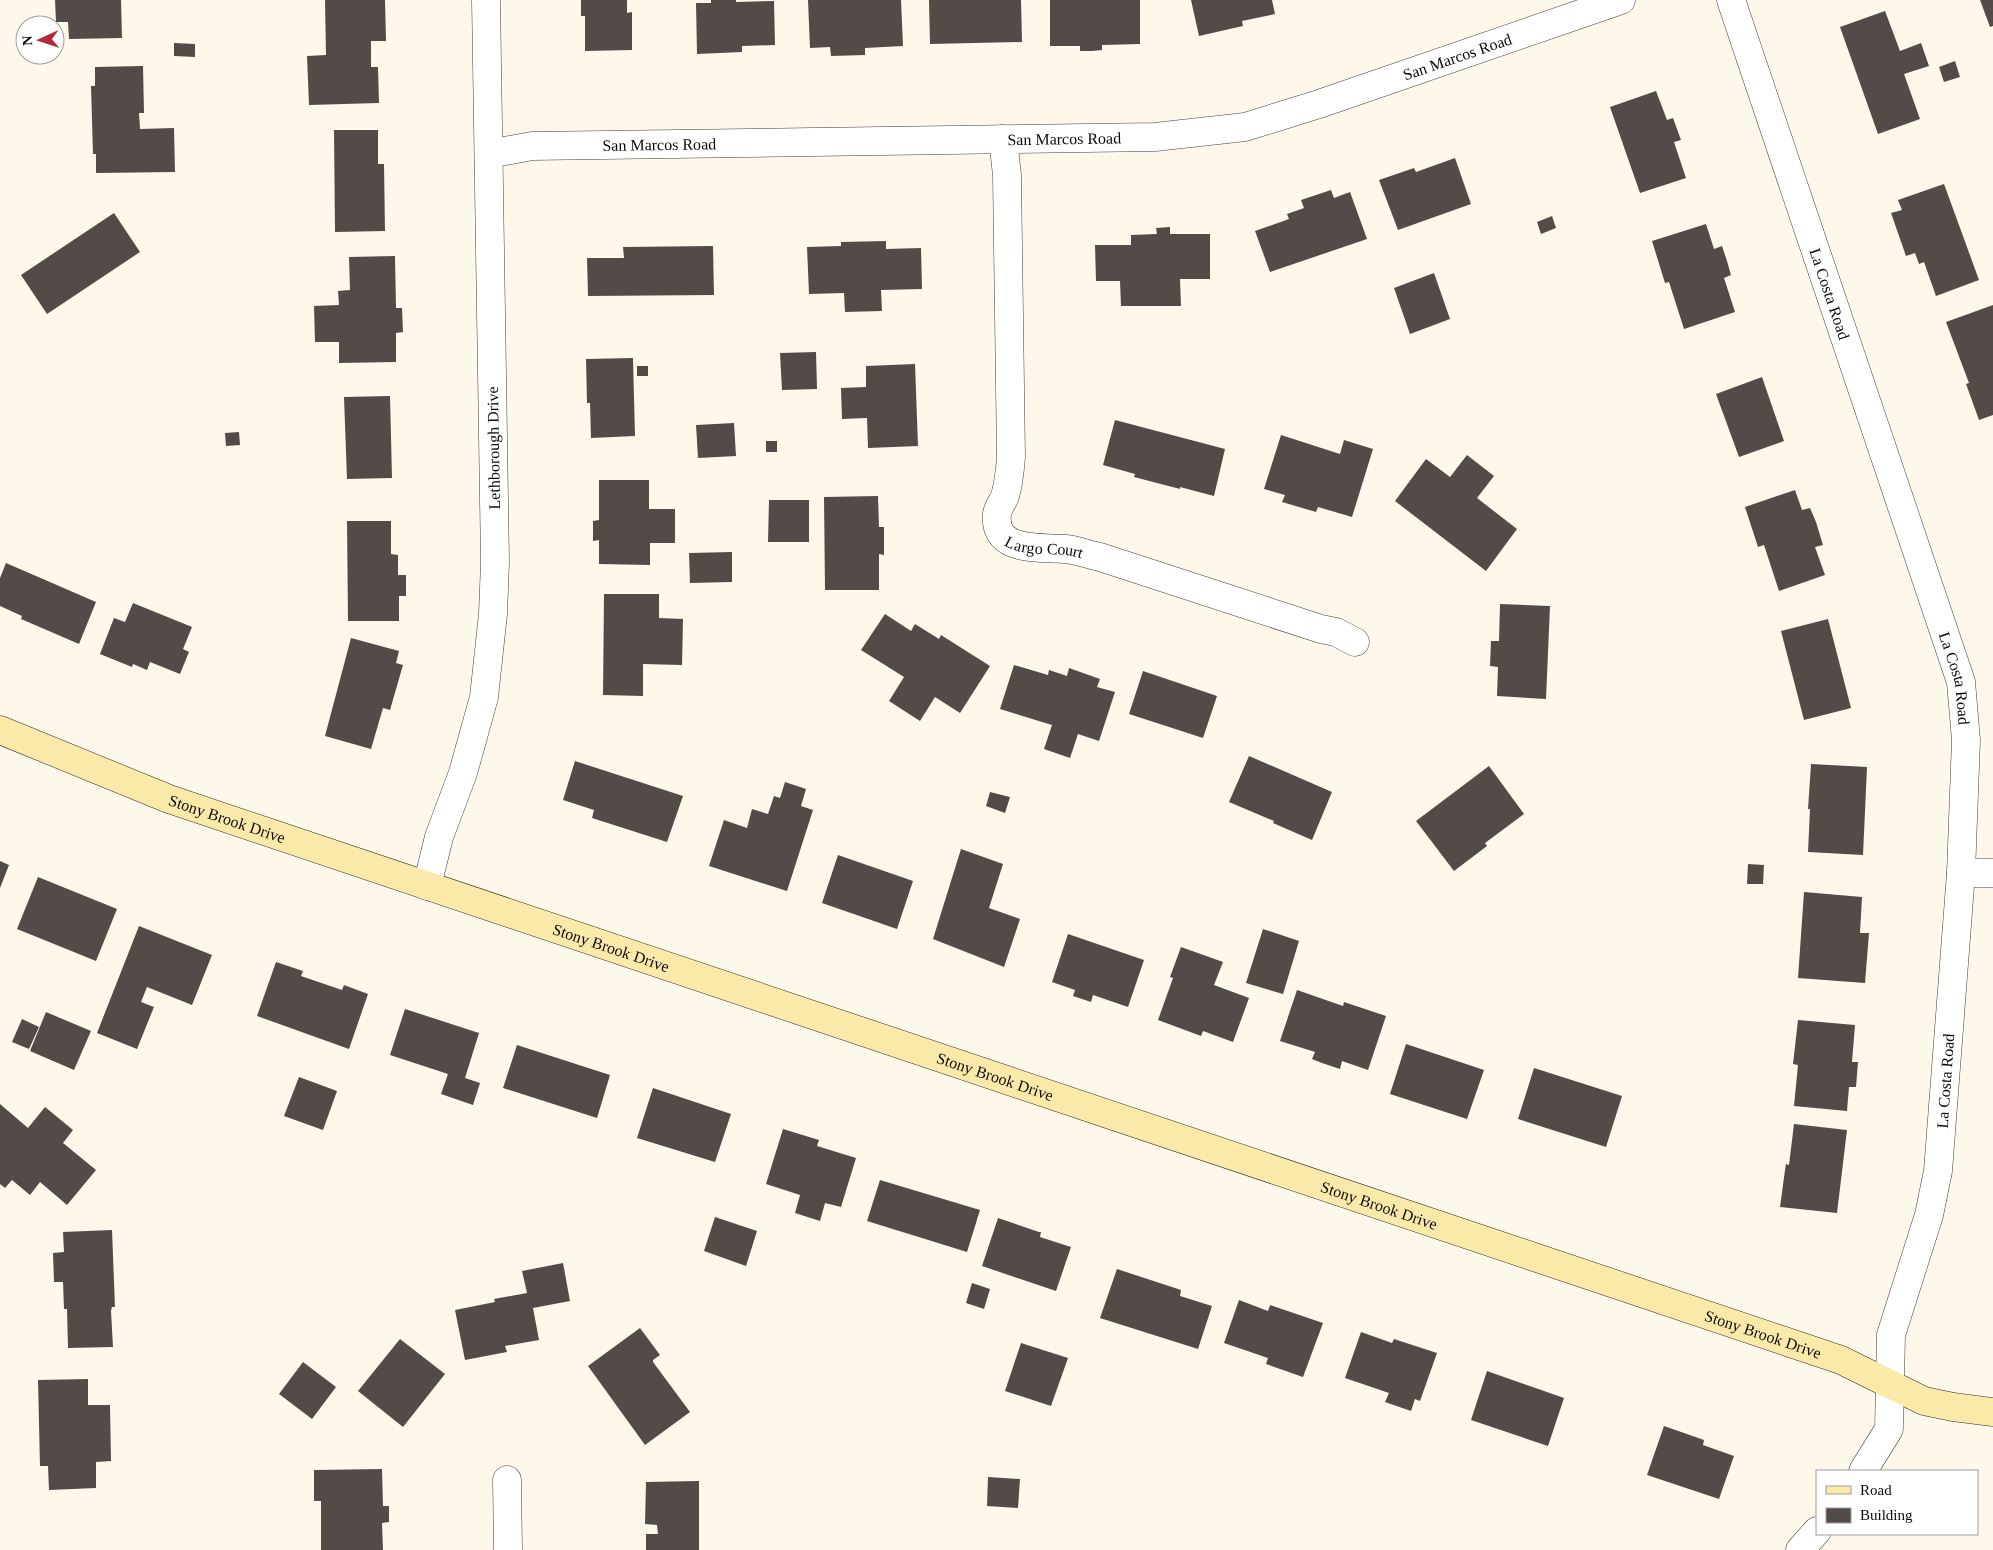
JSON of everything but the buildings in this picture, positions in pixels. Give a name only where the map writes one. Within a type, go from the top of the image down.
[{"type":"street","name":"Lethborough Drive","points":[[427,886],[439,837],[463,773],[484,697],[493,614],[495,562],[486,0]]},
{"type":"street","name":"San Marcos Road","points":[[489,154],[532,146],[1155,137],[1245,127],[1319,104],[1620,0]]},
{"type":"street","name":"La Costa Road","points":[[1731,0],[1961,682],[1966,740],[1961,873],[1938,1171],[1929,1215],[1891,1335],[1889,1428],[1864,1470]]},
{"type":"street","name":"Largo Court","points":[[1003,139],[1007,175],[1011,457],[1008,484],[1004,499],[997,512],[998,526],[1006,539],[1016,545],[1069,550],[1100,557],[1321,629],[1336,632],[1355,642]]},
{"type":"street","name":"Stony Brook Drive","points":[[0,730],[169,799],[1831,1357],[1924,1401],[1993,1412]]},
{"type":"street","points":[[1961,873],[1993,872]]},
{"type":"street","points":[[507,1480],[508,1550]]},
{"type":"street","points":[[1800,1550],[1816,1532]]}]
